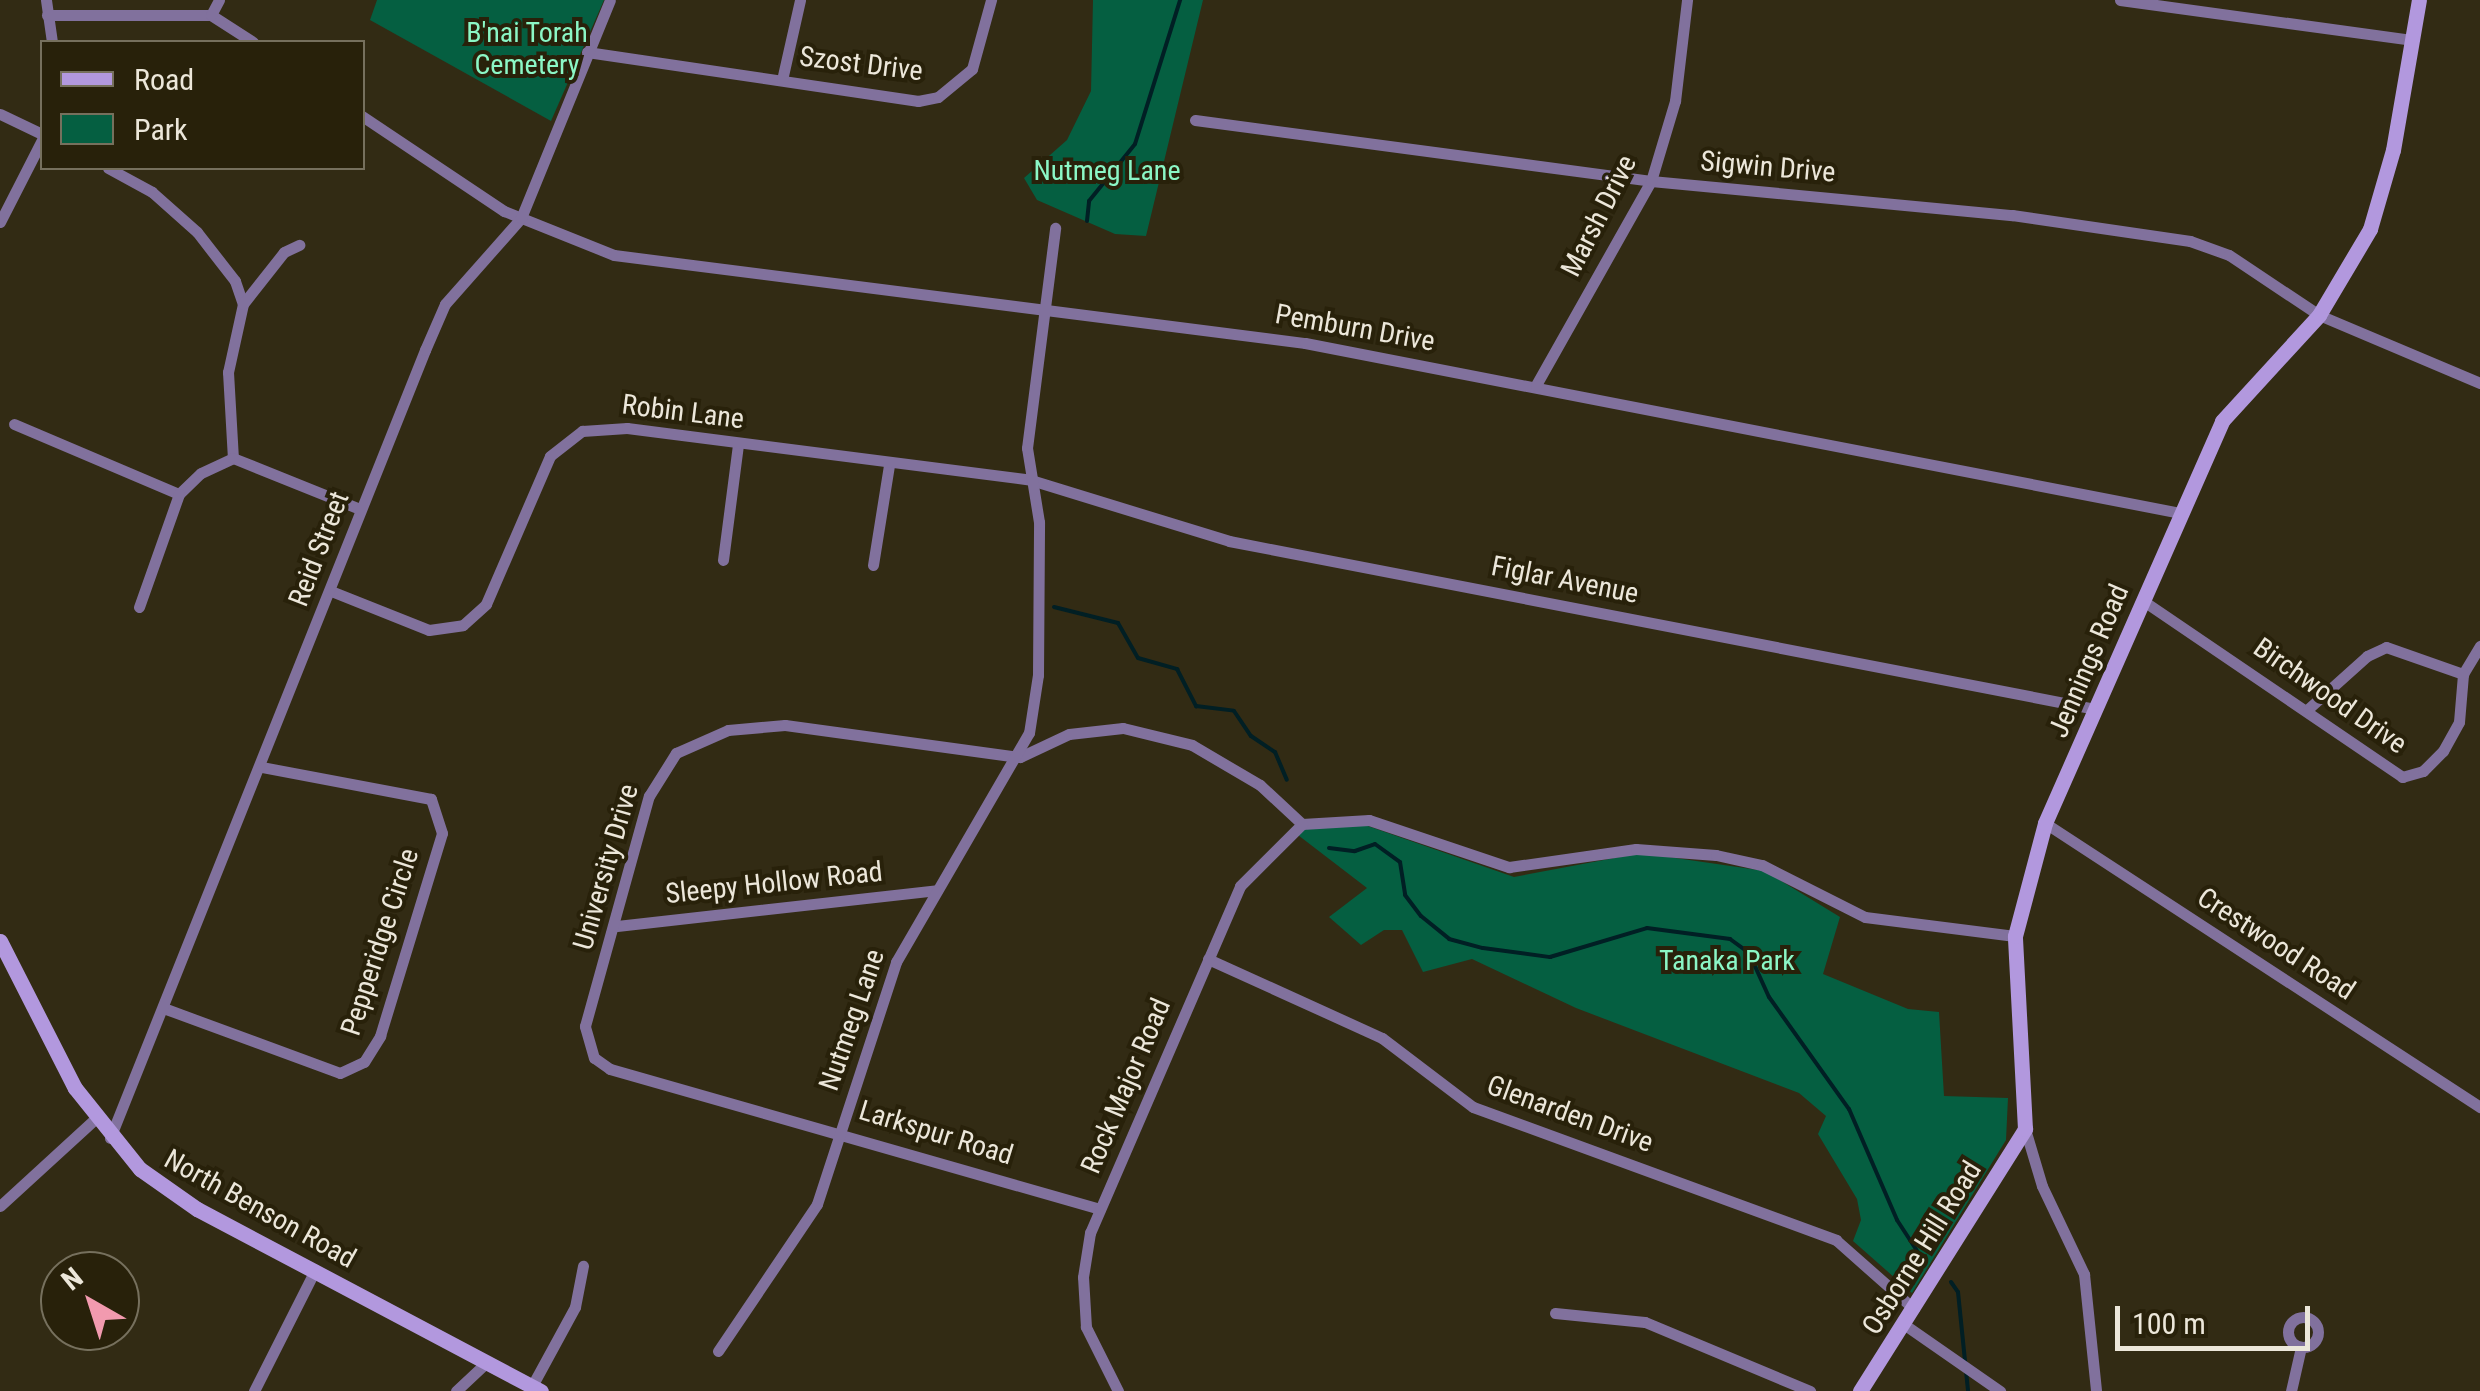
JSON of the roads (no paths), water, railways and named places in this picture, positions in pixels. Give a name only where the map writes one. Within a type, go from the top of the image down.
[{"type":"street","points":[[46,0],[52,40]]},
{"type":"street","points":[[211,16],[219,0]]},
{"type":"street","name":"Reid Street","points":[[110,1138],[166,1009],[360,509],[445,304],[521,218],[610,0]]},
{"type":"street","name":"Szost Drive","points":[[782,80],[800,0]]},
{"type":"street","name":"Szost Drive","points":[[587,52],[918,101],[938,96],[972,69],[991,0]]},
{"type":"street","name":"Marsh Drive","points":[[1536,385],[1651,181],[1675,101],[1687,0]]},
{"type":"street","points":[[2120,0],[2413,40]]},
{"type":"street","name":"Jennings Road","points":[[2096,1391],[2084,1274],[2042,1186],[2025,1130],[2015,936],[2044,823],[2180,513],[2234,402],[2318,314],[2362,246],[2383,193],[2419,0]]},
{"type":"street","points":[[47,16],[211,16],[250,40]]},
{"type":"street","points":[[0,114],[40,136]]},
{"type":"street","name":"Pemburn Drive","points":[[365,118],[521,218],[637,259],[1306,343],[2180,513]]},
{"type":"street","name":"Sigwin Drive","points":[[1195,120],[1651,181],[2012,215],[2190,241],[2229,256],[2318,314],[2480,382]]},
{"type":"street","points":[[0,222],[40,141]]},
{"type":"street","points":[[112,170],[152,192],[198,232],[235,281],[243,304]]},
{"type":"street","name":"Nutmeg Lane","points":[[718,1350],[817,1204],[877,1008],[937,890],[1020,757],[1038,675],[1039,522],[1027,448],[1041,309],[1055,228]]},
{"type":"street","points":[[233,458],[228,372],[243,304],[284,252],[299,245]]},
{"type":"street","points":[[14,424],[178,494]]},
{"type":"street","name":"Robin Lane","points":[[331,590],[429,630],[452,630],[481,612],[540,468],[574,436],[627,428],[889,465],[1031,480]]},
{"type":"street","points":[[723,560],[738,444]]},
{"type":"street","points":[[139,608],[178,494],[200,473],[233,458],[360,509]]},
{"type":"street","points":[[873,565],[889,465]]},
{"type":"street","name":"Figlar Avenue","points":[[1031,480],[1229,541],[2096,709]]},
{"type":"street","name":"Birchwood Drive","points":[[2142,600],[2402,776],[2423,771],[2443,752],[2459,722],[2463,674],[2480,646]]},
{"type":"street","points":[[2308,709],[2367,656],[2386,647],[2463,674]]},
{"type":"street","name":"University Drive","points":[[589,1050],[585,1026],[617,926],[654,784],[676,753],[707,736],[758,726],[817,726],[1020,757]]},
{"type":"street","points":[[1020,757],[1085,730],[1153,733],[1192,745],[1260,785],[1302,824],[1369,820],[1509,867],[1636,848],[1716,855],[1762,865],[1865,917],[2015,936]]},
{"type":"street","name":"Pepperidge Circle","points":[[166,1009],[340,1073],[364,1062],[380,1036],[442,833],[431,799],[262,767]]},
{"type":"street","name":"Crestwood Road","points":[[2044,823],[2480,1107]]},
{"type":"street","name":"Rock Major Road","points":[[1118,1391],[1098,1360],[1084,1315],[1086,1255],[1100,1209],[1240,886],[1302,824]]},
{"type":"street","name":"Sleepy Hollow Road","points":[[617,926],[937,890]]},
{"type":"street","name":"North Benson Road","points":[[0,941],[95,1118],[110,1138],[166,1189],[536,1389]]},
{"type":"street","name":"Glenarden Drive","points":[[1208,959],[1382,1038],[1474,1107],[1836,1240],[1914,1309]]},
{"type":"street","name":"Larkspur Road","points":[[589,1050],[610,1069],[841,1130],[1100,1209]]},
{"type":"street","points":[[0,1206],[95,1118]]},
{"type":"street","name":"Osborne Hill Road","points":[[1860,1391],[2025,1130]]},
{"type":"street","points":[[536,1389],[574,1307],[583,1266]]},
{"type":"street","points":[[254,1391],[315,1270]]},
{"type":"street","points":[[1555,1313],[1645,1322],[1810,1391]]},
{"type":"street","points":[[1905,1325],[2000,1391]]},
{"type":"street","points":[[2291,1391],[2301,1347]]},
{"type":"street","points":[[456,1391],[488,1362]]},
{"type":"waterway","points":[[1087,221],[1089,201],[1135,144],[1180,0]]},
{"type":"waterway","points":[[1054,607],[1118,623],[1138,658],[1177,669],[1196,706],[1234,711],[1251,736],[1275,752],[1287,780]]},
{"type":"waterway","points":[[1329,848],[1355,851],[1375,844],[1400,862],[1405,895],[1421,916],[1449,939],[1483,948],[1550,957],[1647,928],[1730,939],[1749,953],[1769,997],[1849,1109],[1897,1220],[1923,1260]]},
{"type":"waterway","points":[[1951,1282],[1958,1292],[1968,1391]]},
{"type":"park label","name":"B'nai Torah Cemetery","points":[[527,49]]},
{"type":"park label","name":"Tanaka Park","points":[[1727,961]]}]
